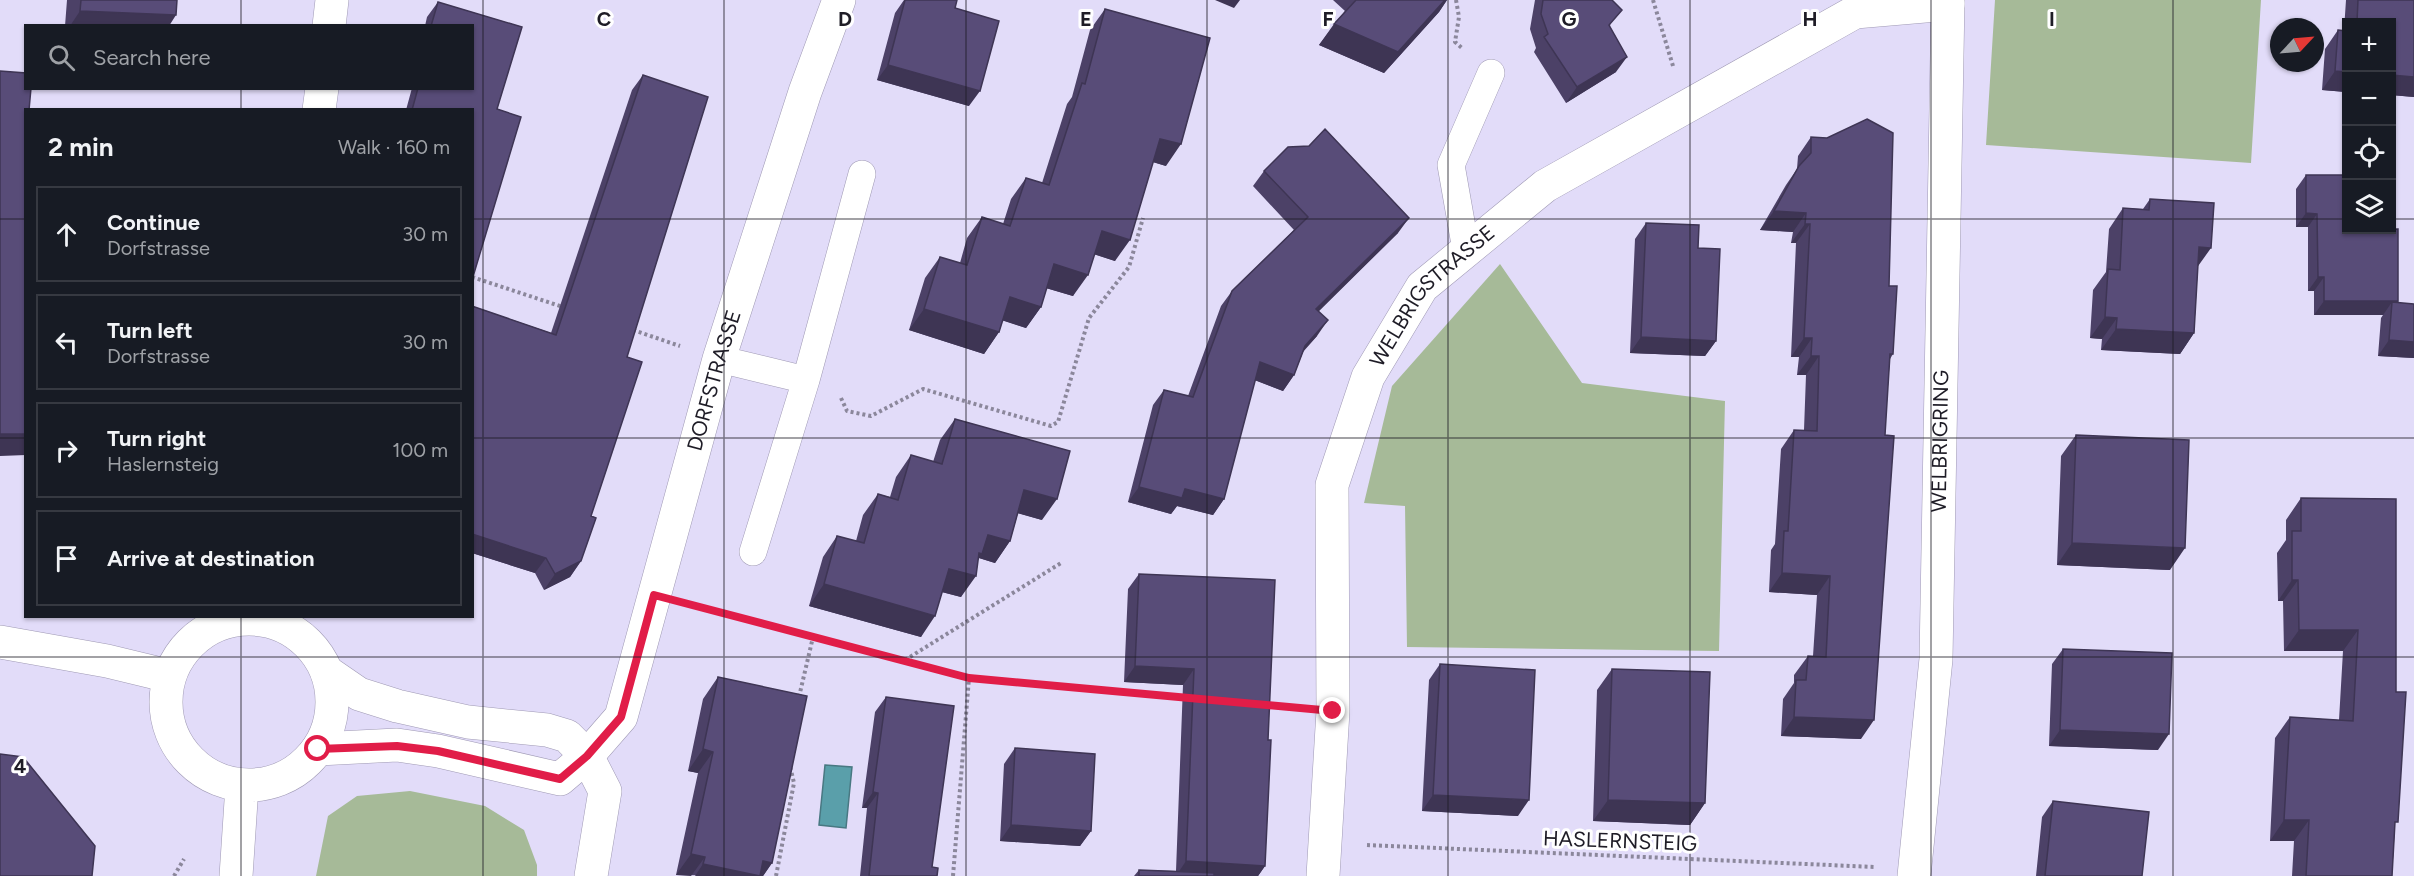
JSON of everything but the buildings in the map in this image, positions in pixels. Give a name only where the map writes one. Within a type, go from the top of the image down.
[{"type":"street","points":[[329,24],[332,0]]},
{"type":"street","name":"DORFSTRASSE","points":[[318,749],[397,746],[438,751],[560,779],[587,756],[621,717],[719,359],[805,92],[839,0]]},
{"type":"street","name":"WELBRIGSTRASSE","points":[[1323,876],[1333,711],[1332,485],[1368,377],[1422,287],[1545,186],[1855,12],[1948,2]]},
{"type":"street","name":"WELBRIGRING","points":[[1914,872],[1936,659],[1948,2]]},
{"type":"street","points":[[319,108],[322,90]]},
{"type":"street","points":[[260,618],[297,634],[318,655],[327,672],[331,687],[331,721],[318,749],[298,770],[271,783],[242,786],[218,780],[197,768],[181,751],[170,730],[165,706],[169,676],[180,654],[202,632],[227,621],[260,618]]},
{"type":"street","points":[[0,642],[107,661],[169,676]]},
{"type":"street","points":[[327,672],[359,694],[397,706],[468,722],[547,730],[567,736],[587,756],[605,791],[591,876]]},
{"type":"street","points":[[236,876],[242,786]]},
{"type":"lane","points":[[1466,250],[1451,165],[1491,73]]},
{"type":"lane","points":[[753,552],[806,380],[862,174]]},
{"type":"lane","points":[[719,359],[806,380]]},
{"type":"path","points":[[1456,0],[1459,17],[1455,42],[1491,73]]},
{"type":"path","points":[[1653,0],[1672,64],[1691,105]]},
{"type":"path","points":[[840,397],[847,411],[871,416],[923,389],[1051,426],[1058,422],[1089,318],[1129,267],[1143,218]]},
{"type":"path","points":[[474,278],[572,310]]},
{"type":"path","points":[[627,328],[675,345]]},
{"type":"path","points":[[905,661],[1061,563]]},
{"type":"path","points":[[654,595],[969,678],[1192,698]]},
{"type":"path","points":[[799,699],[813,637]]},
{"type":"path","points":[[953,876],[969,678]]},
{"type":"path","points":[[1262,704],[1333,711]]},
{"type":"path","points":[[776,876],[794,783],[788,756]]},
{"type":"path","name":"HASLERNSTEIG","points":[[1324,843],[1914,872]]},
{"type":"path","points":[[174,876],[184,859]]},
{"type":"shaded area","points":[[1995,0],[2261,0],[2251,163],[1986,145]]},
{"type":"shaded area","points":[[1500,264],[1582,383],[1725,401],[1719,651],[1407,647],[1405,506],[1364,503],[1392,386]]},
{"type":"shaded area","points":[[825,765],[852,767],[846,828],[819,825]]},
{"type":"shaded area","points":[[410,791],[485,806],[524,830],[537,865],[537,876],[316,876],[328,816],[357,796]]},
{"type":"route","points":[[318,749],[397,746],[438,751],[560,779],[587,756],[621,717],[654,595],[969,678],[1333,711]]}]
